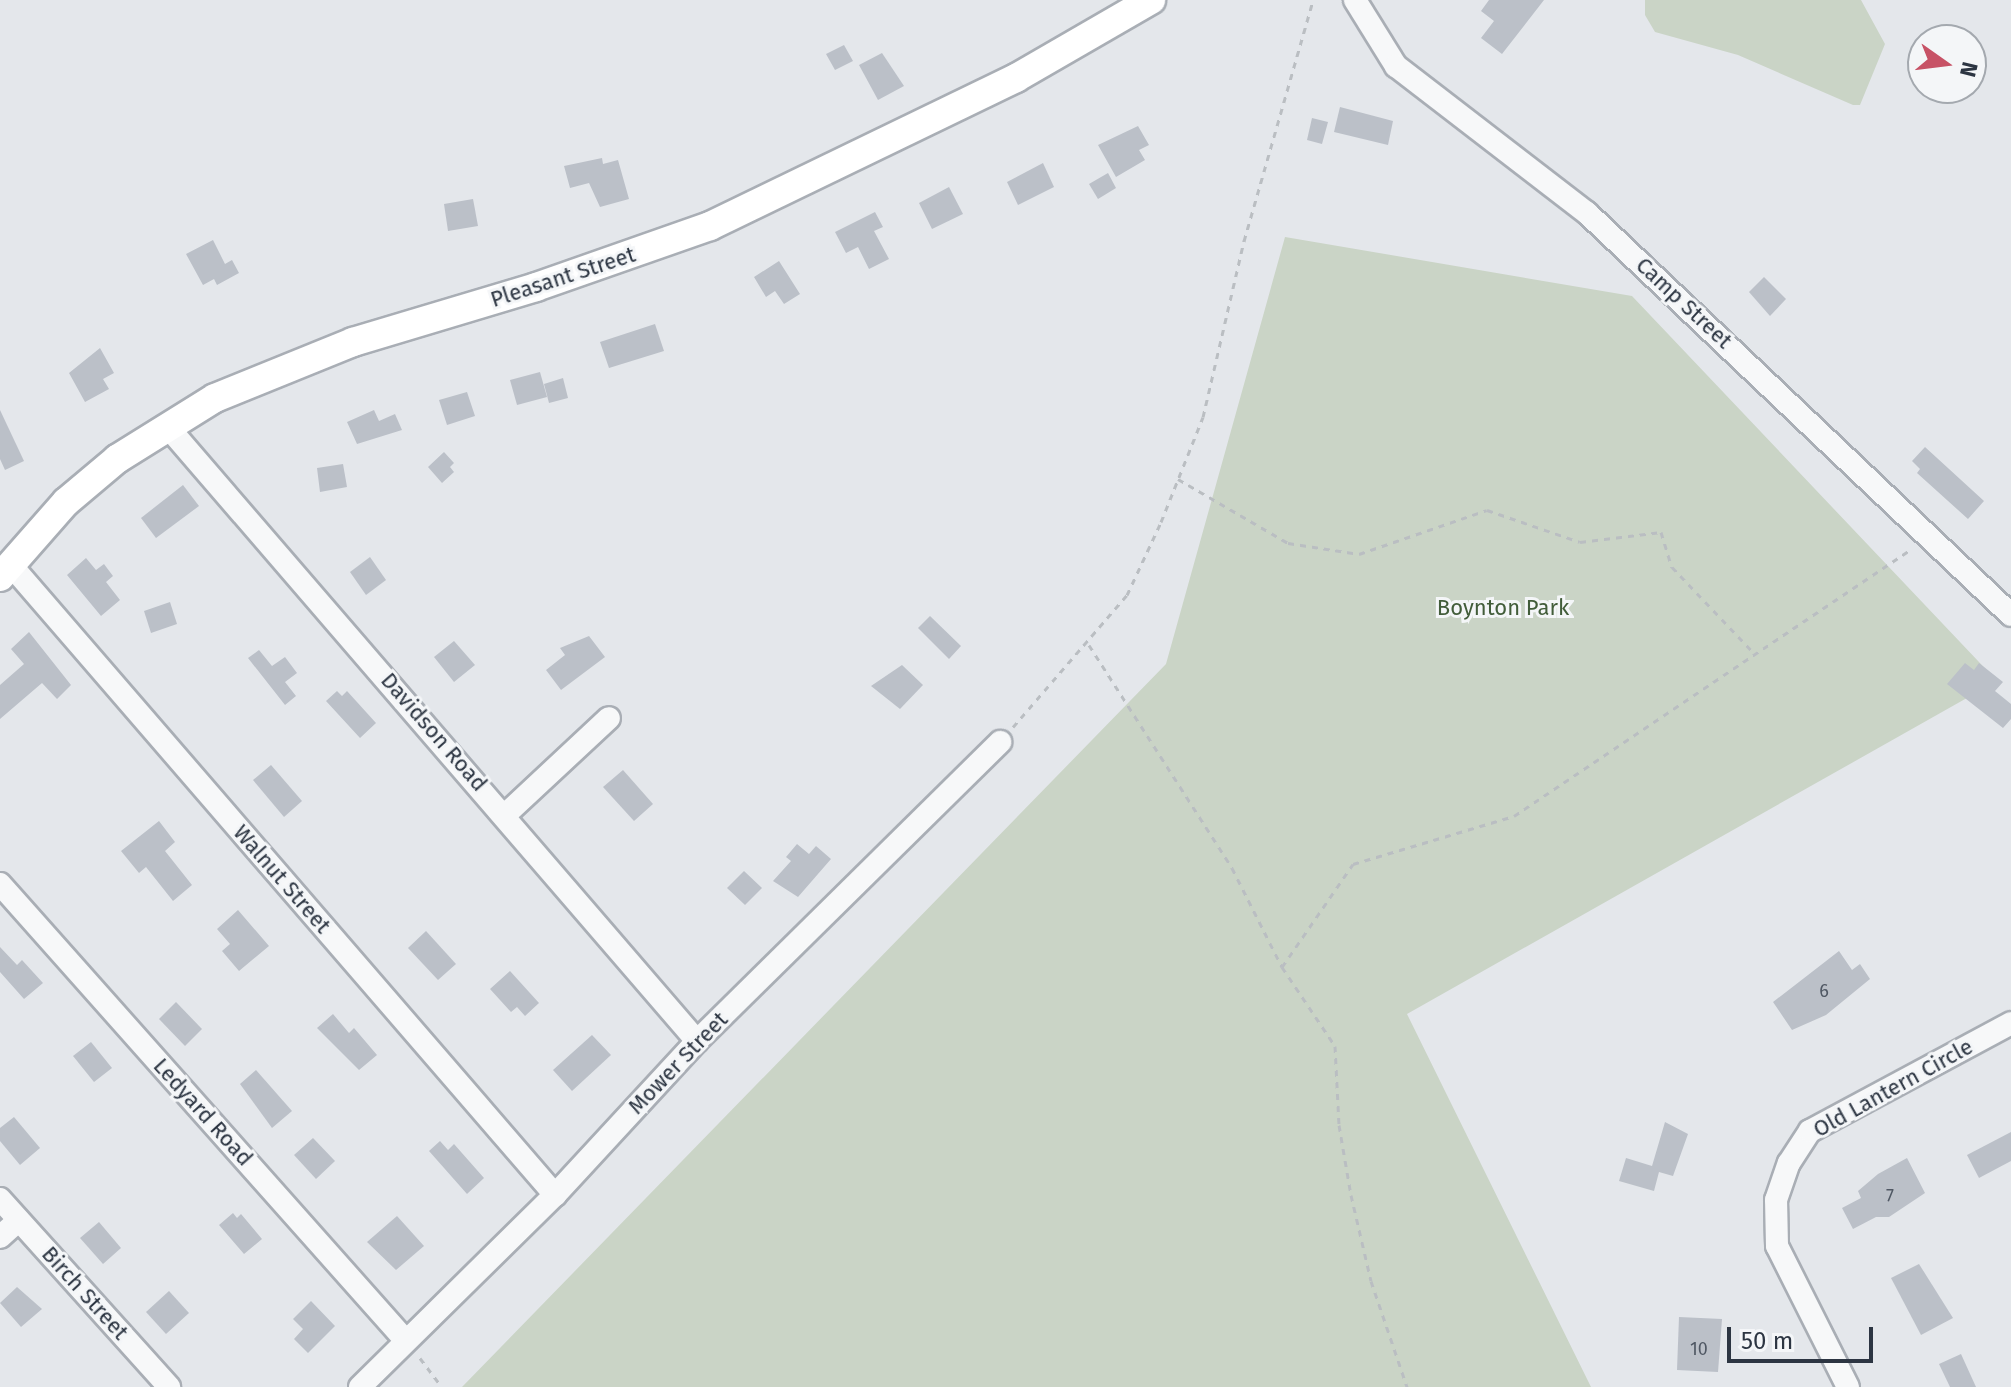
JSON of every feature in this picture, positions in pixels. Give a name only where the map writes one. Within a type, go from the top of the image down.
[{"type":"main road","name":"Pleasant Street","points":[[5,570],[66,502],[167,426],[215,398],[312,358],[710,226],[1016,78],[1151,0]]},
{"type":"street","name":"Camp Street","points":[[1355,0],[1396,66],[1587,213],[1927,539],[2011,615]]},
{"type":"street","name":"Davidson Road","points":[[167,426],[697,1041]]},
{"type":"street","name":"Walnut Street","points":[[5,570],[555,1195]]},
{"type":"street","points":[[505,815],[609,718]]},
{"type":"street","name":"Mower Street","points":[[360,1387],[555,1195],[697,1041],[1000,742]]},
{"type":"street","name":"Ledyard Road","points":[[0,884],[406,1341]]},
{"type":"street","name":"Old Lantern Circle","points":[[1848,1387],[1777,1246],[1776,1200],[1789,1163],[1810,1131],[2011,1023]]},
{"type":"street","name":"Birch Street","points":[[0,1199],[169,1387]]},
{"type":"street","points":[[0,1237],[19,1220]]},
{"type":"path","points":[[1000,742],[1089,645],[1127,595],[1178,479],[1203,417],[1244,241],[1313,0]]},
{"type":"path","points":[[1178,479],[1288,543],[1359,554],[1487,510],[1580,542],[1661,532],[1672,567],[1753,652]]},
{"type":"path","points":[[1282,967],[1353,864],[1514,816],[1753,652],[1927,539]]},
{"type":"path","points":[[1089,645],[1232,868],[1282,967],[1335,1046],[1339,1125],[1351,1195],[1371,1281],[1407,1387]]},
{"type":"path","points":[[406,1341],[442,1387]]},
{"type":"green space","points":[[1645,0],[1861,0],[1885,44],[1860,105],[1853,105],[1738,55],[1655,32],[1645,15]]},
{"type":"green space","name":"Boynton Park","points":[[1285,237],[1632,296],[1997,681],[1407,1014],[1591,1387],[462,1387],[1166,664]]},
{"type":"building","points":[[1489,0],[1544,0],[1502,54],[1481,38],[1494,21],[1481,11]]},
{"type":"building","points":[[844,45],[853,61],[835,70],[826,54]]},
{"type":"building","points":[[882,53],[904,86],[878,100],[859,65]]},
{"type":"building","points":[[1340,107],[1393,121],[1388,145],[1334,132]]},
{"type":"building","points":[[1312,118],[1328,122],[1322,144],[1307,140]]},
{"type":"building","points":[[1138,126],[1149,145],[1139,150],[1145,160],[1116,177],[1098,145]]},
{"type":"building","points":[[602,158],[603,164],[618,160],[629,199],[600,207],[589,183],[570,188],[564,166]]},
{"type":"building","points":[[1043,163],[1054,187],[1018,205],[1007,182]]},
{"type":"building","points":[[1108,173],[1116,188],[1098,199],[1089,184]]},
{"type":"building","points":[[949,187],[963,214],[932,229],[919,203]]},
{"type":"building","points":[[473,199],[478,226],[448,231],[444,204]]},
{"type":"building","points":[[875,212],[883,227],[874,231],[889,259],[869,269],[858,247],[846,253],[835,232]]},
{"type":"building","points":[[213,240],[225,264],[232,260],[239,273],[217,285],[214,279],[203,285],[186,254]]},
{"type":"building","points":[[779,261],[800,294],[784,304],[775,291],[766,297],[754,277]]},
{"type":"building","points":[[1764,277],[1786,299],[1770,316],[1749,292]]},
{"type":"building","points":[[655,324],[664,351],[609,368],[600,342]]},
{"type":"building","points":[[100,348],[114,373],[103,379],[109,389],[85,402],[69,373]]},
{"type":"building","points":[[540,372],[547,397],[517,405],[510,380]]},
{"type":"building","points":[[563,378],[568,398],[549,403],[544,384]]},
{"type":"building","points":[[467,392],[475,416],[447,425],[439,400]]},
{"type":"building","points":[[0,410],[24,461],[5,470],[0,459]]},
{"type":"building","points":[[374,410],[379,421],[395,414],[402,430],[357,444],[347,422]]},
{"type":"building","points":[[1925,447],[1984,501],[1968,519],[1917,473],[1920,469],[1912,461]]},
{"type":"building","points":[[444,452],[454,463],[450,467],[454,472],[442,483],[428,467]]},
{"type":"building","points":[[343,464],[347,487],[320,492],[317,468]]},
{"type":"building","points":[[183,485],[199,506],[156,538],[141,518]]},
{"type":"building","points":[[370,557],[386,580],[366,595],[350,572]]},
{"type":"building","points":[[86,558],[96,570],[104,564],[113,576],[106,582],[120,600],[101,616],[67,575]]},
{"type":"building","points":[[170,602],[177,624],[151,633],[144,611]]},
{"type":"building","points":[[930,616],[961,646],[949,659],[918,628]]},
{"type":"building","points":[[29,632],[71,685],[57,699],[42,683],[0,719],[0,685],[24,664],[11,649]]},
{"type":"building","points":[[589,636],[605,657],[561,690],[546,670],[565,655],[560,648]]},
{"type":"building","points":[[454,641],[475,665],[454,682],[434,657]]},
{"type":"building","points":[[259,650],[272,666],[285,657],[297,673],[285,682],[296,696],[285,705],[248,658]]},
{"type":"building","points":[[1965,663],[1974,670],[1979,663],[2003,682],[1995,691],[2011,704],[2011,719],[2003,728],[1947,684]]},
{"type":"building","points":[[902,665],[923,685],[900,709],[871,686]]},
{"type":"building","points":[[337,691],[342,696],[347,691],[376,723],[360,738],[326,701]]},
{"type":"building","points":[[271,765],[302,801],[284,817],[253,780]]},
{"type":"building","points":[[623,770],[653,804],[634,821],[603,787]]},
{"type":"building","points":[[159,821],[175,842],[165,851],[192,885],[173,901],[146,867],[139,873],[121,851]]},
{"type":"building","points":[[797,844],[809,854],[816,846],[831,859],[798,897],[773,881],[791,861],[786,857]]},
{"type":"building","points":[[744,871],[762,888],[745,905],[727,888]]},
{"type":"building","points":[[238,910],[269,946],[239,971],[222,951],[230,944],[217,929]]},
{"type":"building","points":[[426,931],[456,964],[438,980],[408,948]]},
{"type":"building","points":[[0,947],[17,965],[22,960],[43,983],[24,999],[0,972]]},
{"type":"building","points":[[1839,951],[1852,970],[1860,964],[1870,979],[1826,1015],[1792,1030],[1773,1002]]},
{"type":"building","points":[[510,971],[539,1003],[525,1016],[517,1007],[511,1012],[490,989]]},
{"type":"building","points":[[176,1002],[202,1029],[185,1046],[159,1019]]},
{"type":"building","points":[[333,1014],[349,1033],[354,1028],[377,1055],[359,1070],[317,1028]]},
{"type":"building","points":[[592,1035],[611,1055],[572,1091],[553,1070]]},
{"type":"building","points":[[91,1042],[112,1068],[94,1082],[73,1056]]},
{"type":"building","points":[[256,1070],[292,1111],[272,1128],[240,1084]]},
{"type":"building","points":[[14,1117],[40,1148],[20,1165],[0,1141],[0,1128]]},
{"type":"building","points":[[1665,1122],[1688,1134],[1673,1176],[1659,1172],[1654,1191],[1619,1181],[1626,1158],[1652,1166]]},
{"type":"building","points":[[2011,1132],[2011,1161],[1979,1178],[1967,1155]]},
{"type":"building","points":[[313,1138],[335,1161],[316,1179],[294,1155]]},
{"type":"building","points":[[440,1141],[448,1150],[454,1144],[484,1178],[467,1194],[429,1151]]},
{"type":"building","points":[[1907,1158],[1925,1193],[1889,1217],[1876,1217],[1853,1229],[1842,1208],[1861,1198],[1858,1191],[1878,1174]]},
{"type":"building","points":[[233,1213],[237,1218],[241,1214],[262,1239],[244,1254],[219,1225]]},
{"type":"building","points":[[397,1216],[424,1246],[396,1270],[367,1242]]},
{"type":"building","points":[[99,1222],[121,1248],[103,1264],[80,1238]]},
{"type":"building","points":[[1919,1264],[1953,1318],[1921,1335],[1891,1278]]},
{"type":"building","points":[[17,1287],[42,1309],[21,1327],[0,1303]]},
{"type":"building","points":[[169,1291],[189,1313],[166,1334],[146,1312]]},
{"type":"building","points":[[311,1301],[335,1326],[308,1353],[294,1339],[303,1329],[293,1319]]},
{"type":"building","points":[[1679,1317],[1722,1319],[1718,1372],[1677,1370]]},
{"type":"building","points":[[1961,1354],[1976,1387],[1950,1387],[1939,1364]]}]
